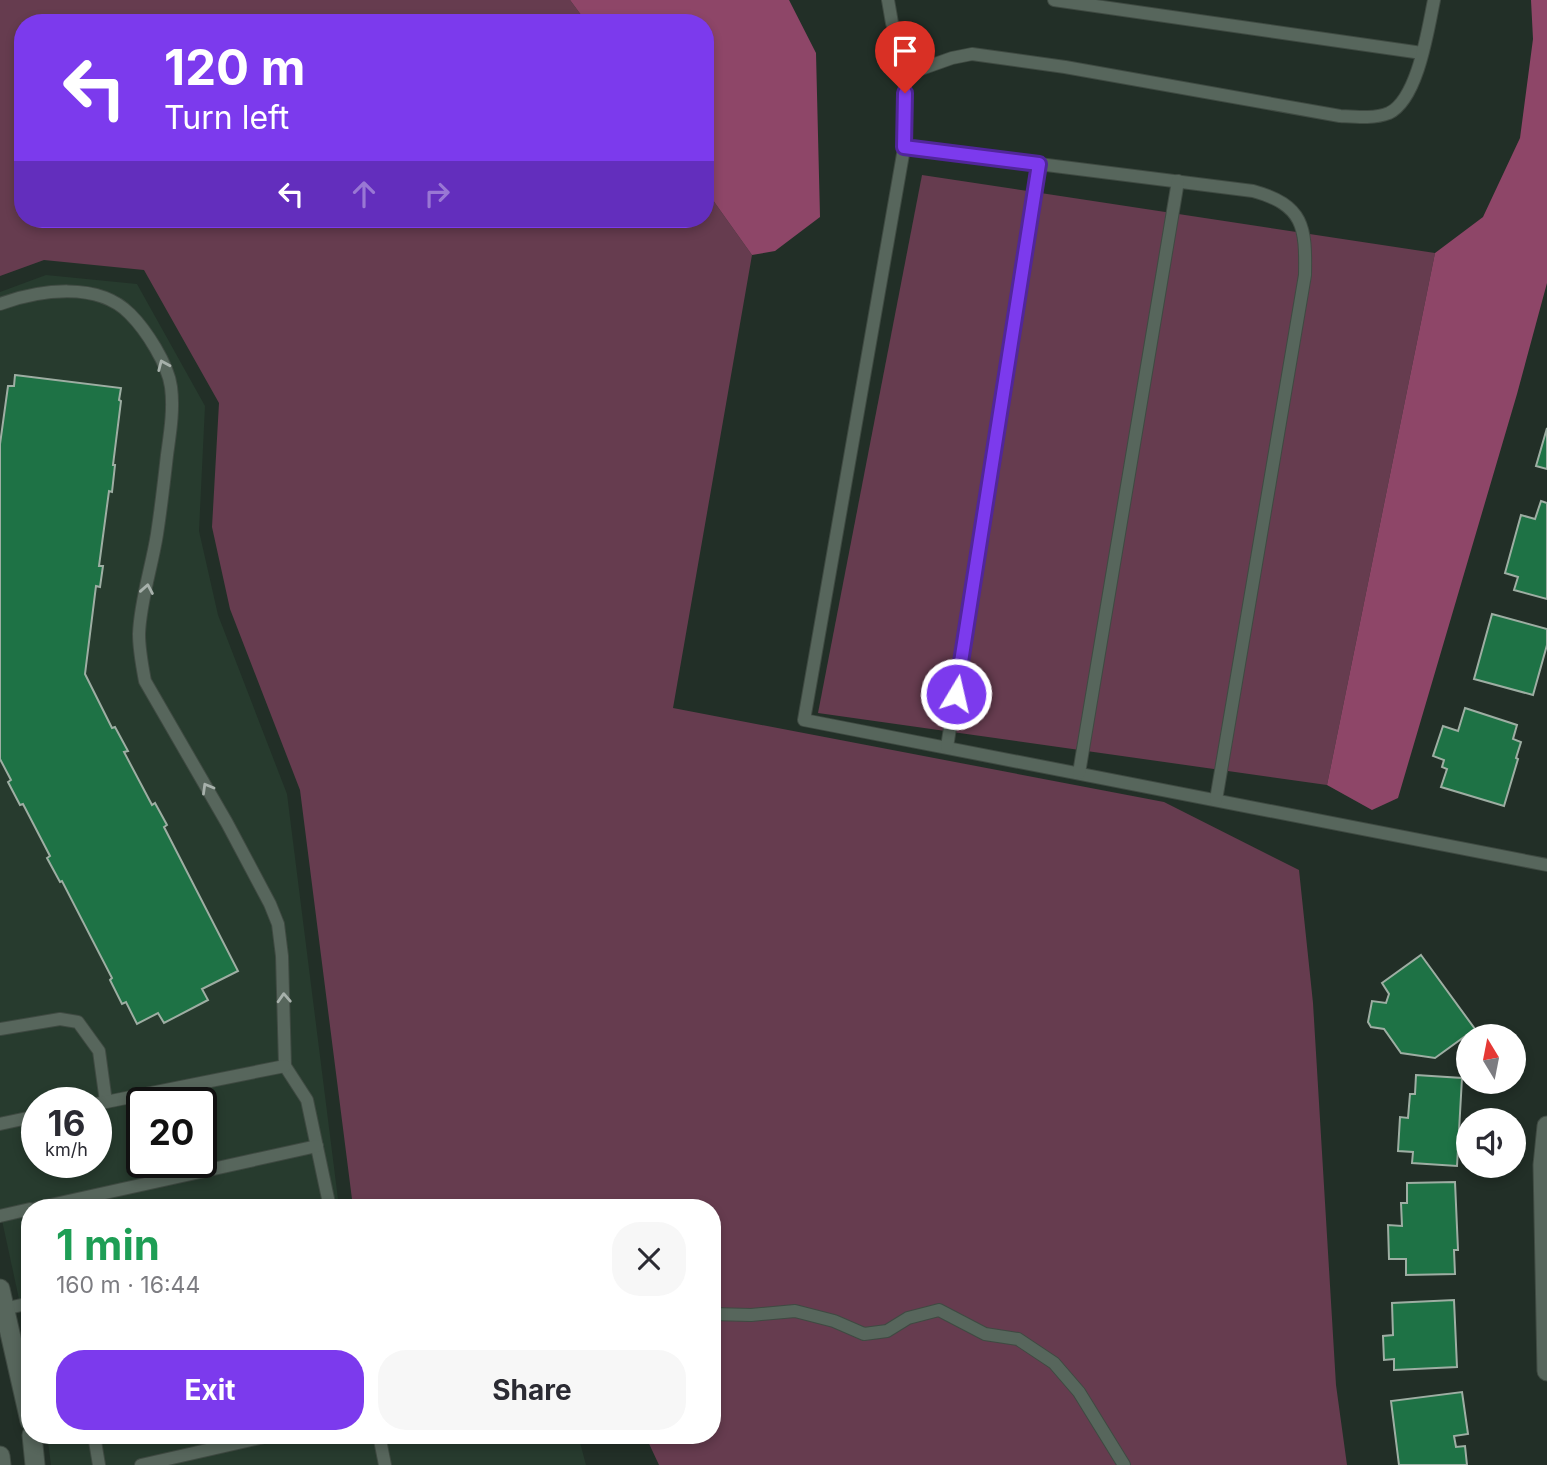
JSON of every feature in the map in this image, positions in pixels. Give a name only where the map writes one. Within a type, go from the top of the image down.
[{"type":"street","points":[[1547,1126],[1543,1165],[1547,1371]]},
{"type":"street","points":[[0,1289],[2,1310],[21,1385]]},
{"type":"street","points":[[33,1444],[35,1465]]},
{"type":"street","points":[[0,1456],[1,1465]]},
{"type":"lane","points":[[887,0],[904,56],[904,147],[804,720],[1547,865]]},
{"type":"lane","points":[[1054,0],[1422,53]]},
{"type":"lane","points":[[904,75],[972,54],[1079,70],[1340,117],[1371,117],[1390,112],[1404,99],[1415,78],[1434,0]]},
{"type":"lane","points":[[904,147],[1253,191],[1271,196],[1298,216],[1306,245],[1305,275],[1216,800]]},
{"type":"lane","points":[[947,747],[1039,164]]},
{"type":"lane","points":[[1079,773],[1178,181]]},
{"type":"lane","points":[[0,304],[24,295],[62,292],[95,294],[113,300],[124,307],[153,342],[171,384],[172,415],[157,534],[139,631],[140,657],[145,681],[227,823],[278,924],[282,956],[285,1066],[307,1100],[328,1199]]},
{"type":"lane","points":[[0,1029],[60,1019],[78,1022],[99,1051],[100,1087]]},
{"type":"lane","points":[[112,1101],[285,1066]]},
{"type":"lane","points":[[0,1124],[21,1119]]},
{"type":"lane","points":[[78,1199],[317,1146]]},
{"type":"lane","points":[[0,1216],[21,1211]]},
{"type":"lane","points":[[2,1310],[21,1305]]},
{"type":"lane","points":[[721,1314],[795,1311],[834,1321],[864,1334],[887,1331],[908,1318],[939,1310],[985,1334],[1018,1339],[1055,1363],[1080,1392],[1124,1465]]},
{"type":"lane","points":[[96,1444],[99,1465]]},
{"type":"lane","points":[[141,1465],[233,1444]]},
{"type":"lane","points":[[381,1444],[385,1465]]},
{"type":"shaded area","points":[[0,0],[570,0],[580,14],[14,14],[14,228],[714,228],[714,202],[752,255],[673,708],[1164,802],[1299,870],[1313,1003],[1336,1385],[1347,1465],[659,1465],[649,1444],[721,1444],[721,1199],[352,1199],[300,790],[230,609],[212,527],[219,403],[144,270],[44,260],[0,276]]},
{"type":"shaded area","points":[[570,0],[789,0],[816,53],[820,217],[775,251],[752,255],[714,202],[714,14],[580,14]]},
{"type":"shaded area","points":[[1531,0],[1547,0],[1547,283],[1398,798],[1372,810],[1327,785],[1435,253],[1483,217],[1520,138],[1533,39]]},
{"type":"shaded area","points":[[922,175],[1435,253],[1327,785],[818,713]]},
{"type":"shaded area","points":[[46,275],[137,284],[205,406],[199,531],[218,615],[287,794],[338,1199],[21,1199],[21,1308],[0,1211],[0,292]]},
{"type":"shaded area","points":[[48,1444],[580,1444],[586,1465],[51,1465]]},
{"type":"building","points":[[15,375],[121,388],[112,492],[109,491],[99,566],[103,566],[100,587],[96,586],[85,674],[112,728],[115,727],[128,751],[124,752],[152,805],[155,803],[167,825],[164,827],[238,971],[202,989],[208,1000],[164,1023],[158,1013],[137,1024],[126,1002],[122,1004],[110,980],[112,978],[62,881],[60,882],[47,858],[50,856],[23,804],[20,805],[8,782],[11,780],[0,759],[0,444],[8,386],[14,386]]},
{"type":"building","points":[[1547,428],[1547,469],[1536,466]]},
{"type":"building","points":[[1541,501],[1547,503],[1547,599],[1514,590],[1518,577],[1505,573],[1521,515],[1535,519]]},
{"type":"building","points":[[1492,614],[1547,629],[1547,645],[1533,695],[1474,679]]},
{"type":"building","points":[[1465,708],[1517,725],[1513,739],[1521,742],[1504,806],[1441,787],[1447,769],[1442,767],[1444,760],[1433,756],[1443,726],[1458,731]]},
{"type":"building","points":[[1421,955],[1471,1024],[1456,1024],[1456,1043],[1435,1058],[1401,1053],[1384,1029],[1371,1027],[1368,1022],[1372,1001],[1386,1003],[1389,994],[1382,983]]},
{"type":"building","points":[[1416,1075],[1456,1078],[1456,1094],[1461,1094],[1460,1108],[1456,1108],[1456,1166],[1412,1163],[1413,1152],[1398,1151],[1400,1117],[1408,1118],[1410,1094],[1415,1094]]},
{"type":"building","points":[[1455,1182],[1458,1250],[1454,1250],[1455,1274],[1406,1275],[1406,1259],[1389,1259],[1388,1225],[1402,1226],[1401,1203],[1407,1203],[1407,1183]]},
{"type":"building","points":[[1454,1300],[1457,1367],[1394,1370],[1394,1359],[1384,1360],[1383,1336],[1393,1335],[1392,1303]]},
{"type":"building","points":[[1462,1392],[1468,1434],[1454,1436],[1456,1447],[1465,1446],[1467,1465],[1399,1465],[1391,1401]]},
{"type":"route","points":[[905,93],[904,147],[1039,164],[956,694]]}]
